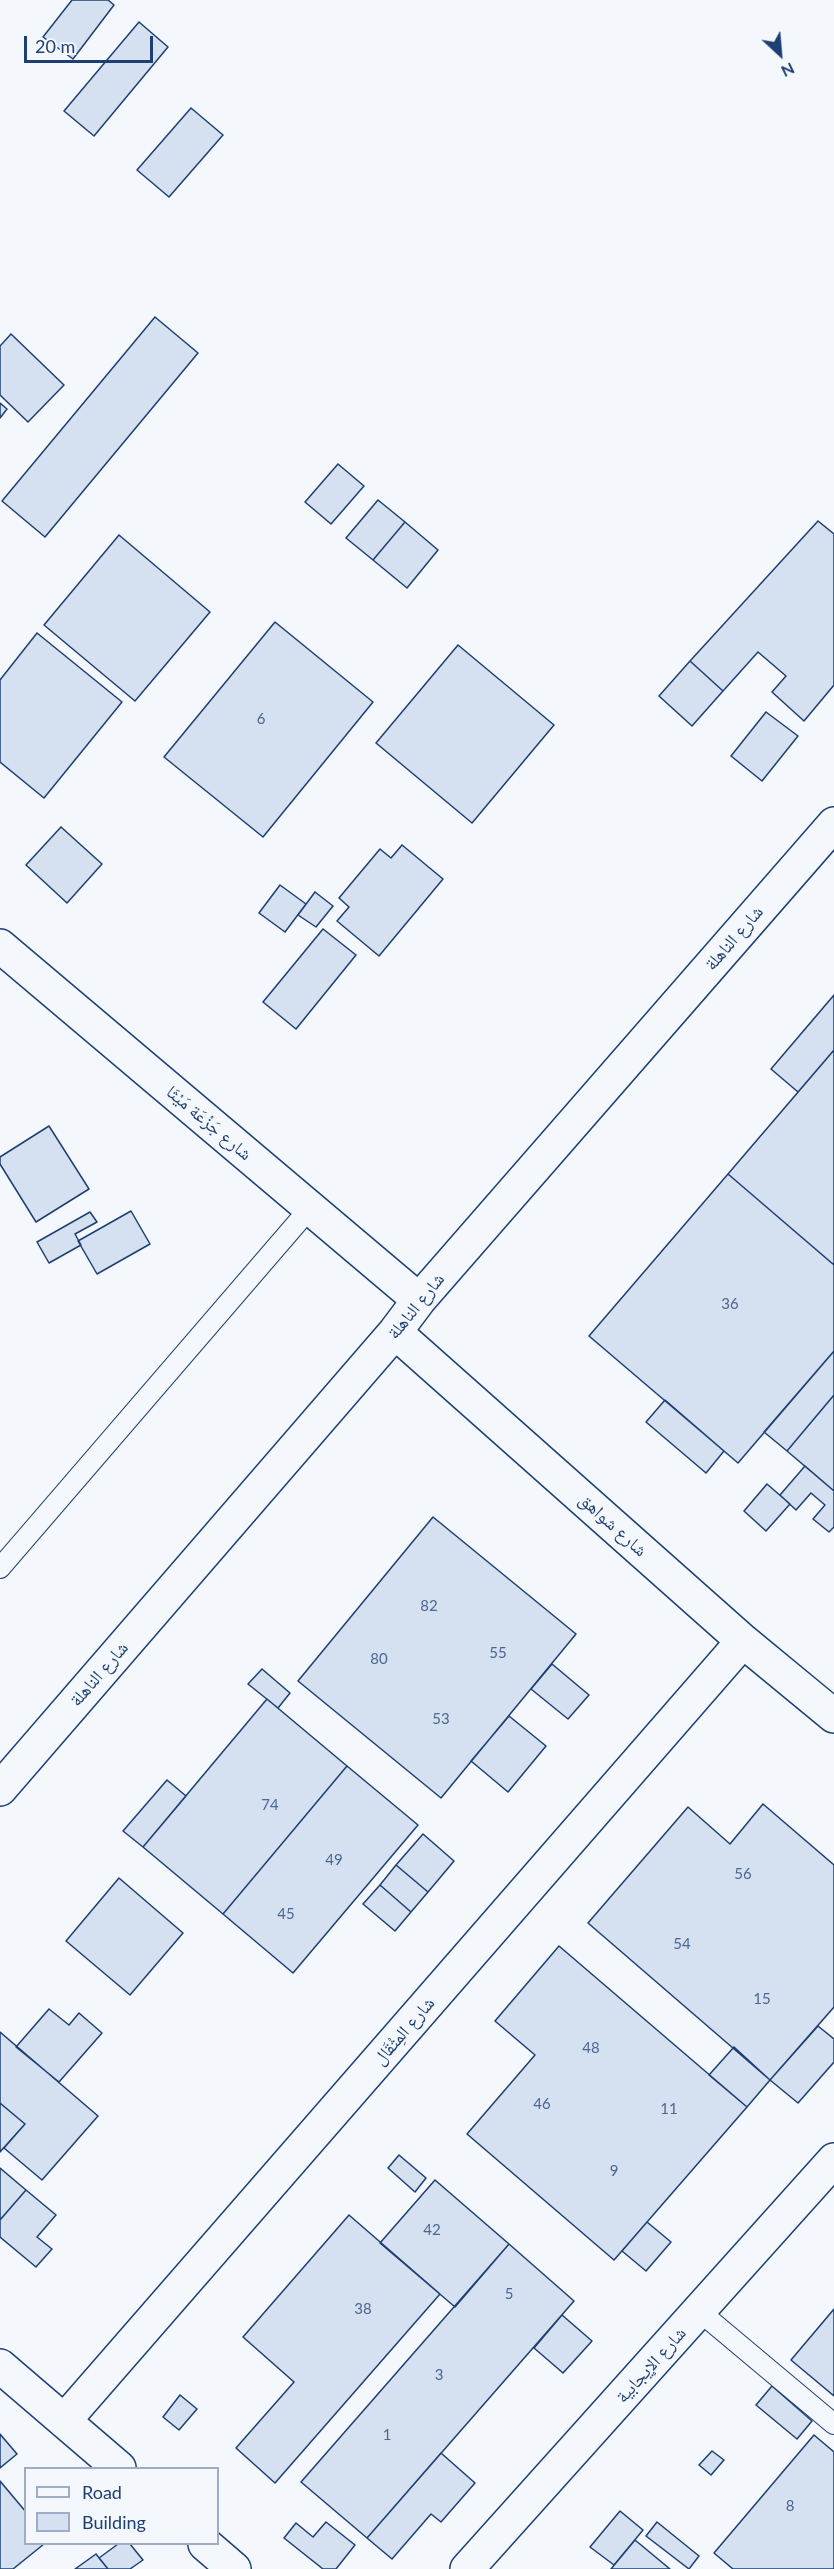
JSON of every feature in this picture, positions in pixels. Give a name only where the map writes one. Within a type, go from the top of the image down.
[{"type":"street","name":"شارع الناهلة","points":[[0,1789],[395,1332],[419,1300],[834,824]]},
{"type":"street","name":"شارع جَزْعَة مَيْثَا","points":[[0,946],[419,1300]]},
{"type":"street","name":"شارع شواهق","points":[[395,1332],[743,1641],[829,1702]]},
{"type":"street","name":"شارع المِثْقَال","points":[[64,2421],[743,1641]]},
{"type":"street","name":"شارع الإيجابية","points":[[467,2569],[834,2160]]},
{"type":"street","points":[[0,2366],[117,2467]]},
{"type":"street","points":[[206,2545],[234,2569]]},
{"type":"lane","points":[[0,1568],[309,1208]]},
{"type":"lane","points":[[699,2311],[834,2424]]},
{"type":"building","points":[[72,0],[108,0],[114,5],[73,59],[43,37]]},
{"type":"building","points":[[139,22],[168,47],[94,136],[64,111]]},
{"type":"building","points":[[191,108],[223,135],[169,197],[137,170]]},
{"type":"building","points":[[155,317],[198,353],[45,537],[2,501]]},
{"type":"building","points":[[11,334],[64,385],[28,422],[0,395],[0,346]]},
{"type":"building","points":[[0,403],[7,409],[0,418]]},
{"type":"building","points":[[338,464],[364,486],[331,524],[305,502]]},
{"type":"building","points":[[378,500],[405,522],[373,560],[346,538]]},
{"type":"building","points":[[818,521],[834,534],[834,685],[804,721],[772,692],[786,676],[758,652],[723,691],[690,661]]},
{"type":"building","points":[[405,522],[438,550],[407,588],[373,560]]},
{"type":"building","points":[[119,535],[210,612],[135,701],[44,625]]},
{"type":"building","points":[[275,622],[373,702],[263,837],[164,757]]},
{"type":"building","points":[[37,633],[122,702],[44,798],[0,762],[0,680]]},
{"type":"building","points":[[458,645],[554,725],[472,823],[376,743]]},
{"type":"building","points":[[690,661],[723,691],[692,726],[659,696]]},
{"type":"building","points":[[766,712],[798,736],[762,781],[731,756]]},
{"type":"building","points":[[61,827],[102,864],[67,903],[26,865]]},
{"type":"building","points":[[402,845],[443,879],[379,956],[337,921],[349,907],[339,898],[380,849],[391,858]]},
{"type":"building","points":[[280,885],[306,904],[285,932],[259,913]]},
{"type":"building","points":[[315,892],[333,906],[316,927],[298,915]]},
{"type":"building","points":[[323,929],[356,955],[296,1029],[263,1002]]},
{"type":"building","points":[[834,995],[834,1050],[798,1092],[771,1069]]},
{"type":"building","points":[[834,1050],[834,1265],[728,1174]]},
{"type":"building","points":[[49,1126],[89,1189],[36,1222],[0,1164],[0,1157]]},
{"type":"building","points":[[728,1174],[834,1265],[834,1351],[738,1463],[589,1336]]},
{"type":"building","points":[[131,1211],[150,1244],[97,1274],[78,1241]]},
{"type":"building","points":[[90,1212],[97,1222],[75,1234],[81,1245],[49,1263],[37,1242]]},
{"type":"building","points":[[834,1351],[834,1395],[787,1451],[764,1432]]},
{"type":"building","points":[[834,1395],[834,1491],[787,1451]]},
{"type":"building","points":[[665,1400],[724,1451],[706,1473],[646,1422]]},
{"type":"building","points":[[805,1466],[834,1491],[834,1527],[829,1532],[813,1519],[825,1505],[811,1493],[796,1510],[780,1495]]},
{"type":"building","points":[[767,1484],[790,1504],[766,1531],[744,1511]]},
{"type":"building","points":[[433,1517],[576,1634],[441,1798],[298,1681]]},
{"type":"building","points":[[552,1664],[589,1695],[568,1719],[531,1689]]},
{"type":"building","points":[[262,1669],[290,1693],[278,1708],[248,1684]]},
{"type":"building","points":[[267,1699],[347,1766],[223,1914],[143,1847]]},
{"type":"building","points":[[509,1716],[546,1746],[508,1792],[471,1761]]},
{"type":"building","points":[[347,1766],[418,1825],[293,1973],[223,1914]]},
{"type":"building","points":[[167,1780],[186,1796],[143,1847],[123,1831]]},
{"type":"building","points":[[763,1804],[834,1865],[834,2007],[770,2080],[588,1923],[688,1807],[730,1844]]},
{"type":"building","points":[[423,1834],[454,1861],[428,1892],[396,1865]]},
{"type":"building","points":[[396,1865],[428,1892],[411,1912],[380,1885]]},
{"type":"building","points":[[119,1878],[183,1933],[130,1995],[66,1941]]},
{"type":"building","points":[[380,1885],[411,1912],[395,1931],[363,1904]]},
{"type":"building","points":[[559,1946],[747,2107],[614,2260],[467,2134],[535,2055],[495,2021]]},
{"type":"building","points":[[49,2009],[69,2025],[79,2013],[102,2033],[59,2082],[16,2047]]},
{"type":"building","points":[[818,2026],[834,2039],[834,2062],[798,2103],[770,2080]]},
{"type":"building","points":[[0,2032],[98,2116],[42,2180],[4,2148],[25,2124],[0,2103]]},
{"type":"building","points":[[734,2047],[770,2080],[747,2107],[709,2075]]},
{"type":"building","points":[[0,2103],[25,2124],[0,2152]]},
{"type":"building","points":[[399,2155],[426,2178],[415,2192],[388,2168]]},
{"type":"building","points":[[0,2168],[26,2190],[0,2220]]},
{"type":"building","points":[[435,2180],[509,2244],[455,2307],[380,2243]]},
{"type":"building","points":[[26,2190],[56,2215],[37,2237],[52,2249],[36,2267],[0,2237],[0,2220]]},
{"type":"building","points":[[349,2215],[440,2294],[275,2483],[236,2448],[294,2382],[243,2337]]},
{"type":"building","points":[[647,2222],[671,2242],[646,2271],[622,2251]]},
{"type":"building","points":[[509,2244],[574,2301],[367,2538],[301,2482]]},
{"type":"building","points":[[834,2309],[834,2396],[791,2360]]},
{"type":"building","points":[[562,2315],[592,2341],[563,2373],[534,2348]]},
{"type":"building","points":[[772,2386],[812,2421],[797,2439],[756,2405]]},
{"type":"building","points":[[180,2395],[197,2409],[179,2430],[163,2417]]},
{"type":"building","points":[[0,2434],[17,2454],[0,2468]]},
{"type":"building","points":[[814,2435],[834,2452],[834,2569],[733,2569],[714,2553]]},
{"type":"building","points":[[712,2451],[724,2460],[711,2475],[699,2465]]},
{"type":"building","points":[[441,2453],[475,2483],[441,2522],[431,2514],[392,2559],[367,2538]]},
{"type":"building","points":[[0,2481],[24,2510],[24,2545],[43,2545],[13,2569],[0,2569]]},
{"type":"building","points":[[620,2511],[643,2530],[614,2565],[590,2547]]},
{"type":"building","points":[[326,2522],[355,2545],[336,2569],[323,2569],[284,2538],[296,2523],[313,2537]]},
{"type":"building","points":[[657,2522],[699,2556],[689,2569],[646,2536]]},
{"type":"building","points":[[635,2540],[670,2569],[611,2569]]},
{"type":"building","points":[[117,2545],[131,2545],[143,2560],[130,2569],[108,2569],[99,2558]]},
{"type":"building","points":[[96,2554],[108,2569],[75,2569]]}]
